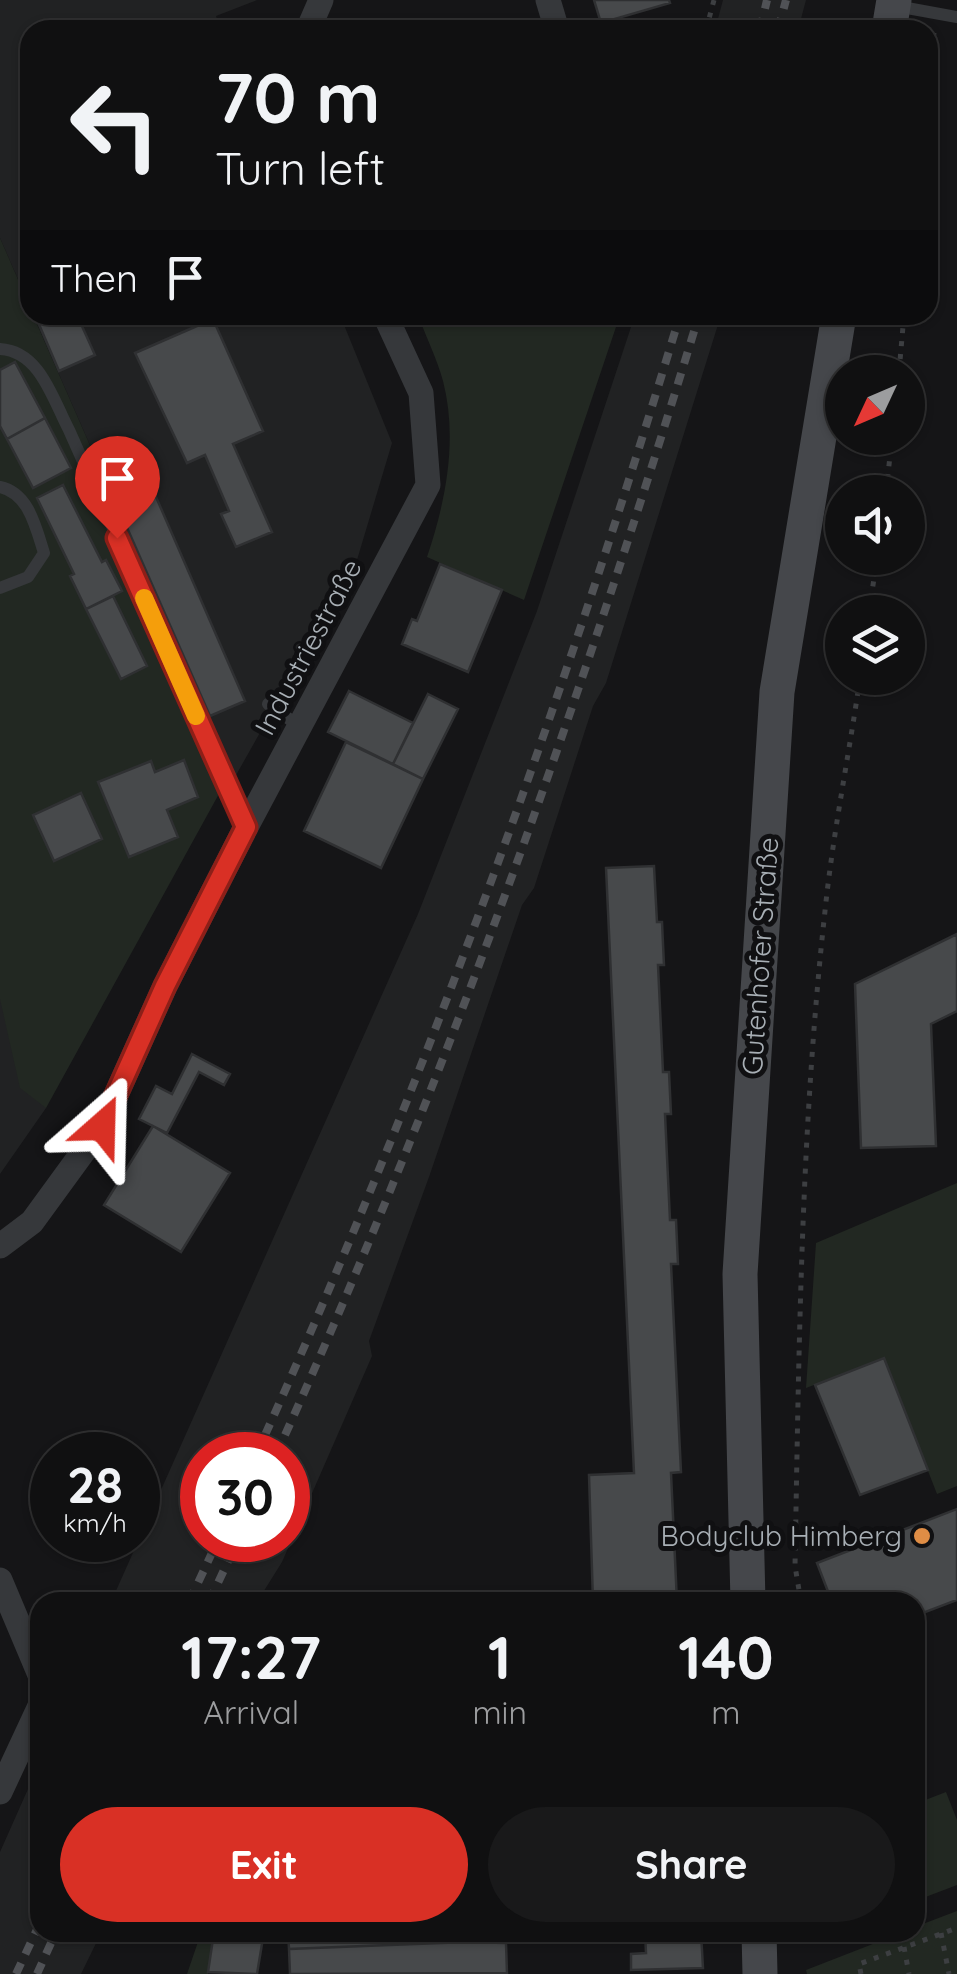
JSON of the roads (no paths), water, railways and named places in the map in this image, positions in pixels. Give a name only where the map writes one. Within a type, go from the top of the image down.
[{"type":"street","name":"Industriestraße","points":[[0,1246],[32,1222],[102,1126],[165,986],[428,485],[422,393],[390,325]]},
{"type":"street","name":"Gutenhofer Straße","points":[[748,1592],[740,1274],[777,692],[837,325]]},
{"type":"street","points":[[0,1580],[30,1651]]},
{"type":"street","points":[[0,1792],[30,1728]]},
{"type":"street","points":[[759,1942],[760,1974]]},
{"type":"lane","points":[[892,12],[957,18]]},
{"type":"lane","points":[[0,349],[13,350],[37,368],[69,430],[246,827]]},
{"type":"lane","points":[[0,487],[7,488],[30,510],[44,553],[28,576],[0,588]]},
{"type":"lane","points":[[268,704],[299,726]]},
{"type":"railway","points":[[762,20],[767,0]]},
{"type":"railway","points":[[781,20],[786,0]]},
{"type":"railway","points":[[266,1432],[377,1175],[487,892],[588,605],[677,325]]},
{"type":"railway","points":[[286,1432],[396,1175],[506,892],[607,605],[696,325]]},
{"type":"railway","points":[[194,1592],[208,1562]]},
{"type":"railway","points":[[214,1592],[228,1562]]},
{"type":"railway","points":[[16,1974],[31,1942]]},
{"type":"railway","points":[[37,1974],[51,1942]]},
{"type":"place","name":"Bodyclub Himberg","points":[[922,1536]]}]
